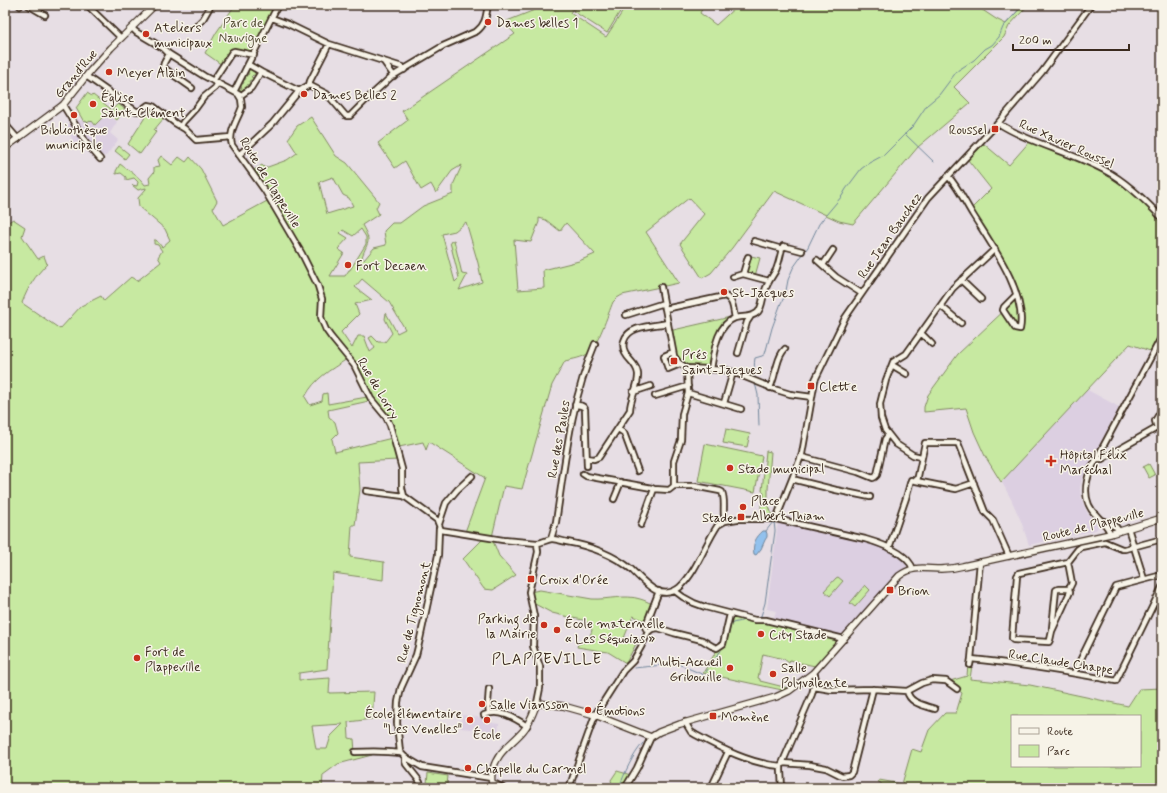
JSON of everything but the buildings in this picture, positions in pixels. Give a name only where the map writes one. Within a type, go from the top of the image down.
[{"type":"street","points":[[28,5],[44,15]]},
{"type":"street","points":[[87,5],[121,38]]},
{"type":"street","name":"Grand'Rue","points":[[5,148],[63,105],[86,76],[121,38],[155,5]]},
{"type":"street","points":[[198,24],[203,19],[211,5]]},
{"type":"street","points":[[234,92],[249,65],[278,5]]},
{"type":"street","points":[[309,85],[327,94],[348,117],[352,115],[382,85],[394,76],[443,46],[477,31],[484,25],[488,5]]},
{"type":"street","name":"Rue Jean Bauchez","points":[[776,519],[802,457],[815,380],[845,318],[928,198],[1042,72],[1091,5]]},
{"type":"street","points":[[272,18],[329,44],[402,67],[404,70]]},
{"type":"street","points":[[132,28],[163,48],[169,54],[240,96],[250,88],[261,72]]},
{"type":"street","points":[[239,155],[272,124],[299,91],[309,85],[329,44]]},
{"type":"street","points":[[181,126],[204,97],[214,88],[232,52],[234,51],[254,55]]},
{"type":"street","points":[[169,54],[163,67],[192,88]]},
{"type":"street","points":[[384,62],[394,76]]},
{"type":"street","points":[[249,65],[299,91]]},
{"type":"street","points":[[86,76],[136,111],[140,111],[148,106],[153,106],[181,126],[196,140],[231,137]]},
{"type":"street","name":"Route de Plappeville","points":[[240,96],[242,107],[231,137],[232,145],[264,191],[302,254],[321,292],[322,308]]},
{"type":"street","points":[[63,105],[87,144],[100,159]]},
{"type":"street","name":"Rue Xavier Roussel","points":[[998,122],[1031,140],[1107,171],[1122,182],[1162,218]]},
{"type":"street","points":[[5,124],[18,139]]},
{"type":"street","points":[[948,176],[1005,267],[1016,295],[1020,310],[1020,329],[1015,328],[1003,310],[1004,306],[1016,295]]},
{"type":"street","points":[[754,241],[782,249]]},
{"type":"street","points":[[711,369],[716,342],[726,326],[735,318],[750,316],[756,314],[760,310],[764,292],[776,269],[783,246],[802,251]]},
{"type":"street","points":[[922,457],[913,455],[901,448],[888,435],[881,418],[880,404],[883,389],[894,361],[906,354],[953,288],[995,249]]},
{"type":"street","points":[[823,265],[833,250]]},
{"type":"street","points":[[743,274],[748,257]]},
{"type":"street","points":[[817,260],[836,277],[861,293]]},
{"type":"street","points":[[733,277],[743,274],[769,281]]},
{"type":"street","points":[[961,280],[981,299]]},
{"type":"street","points":[[661,287],[673,352],[675,359],[680,364],[687,368],[733,372],[770,388],[790,394],[812,397]]},
{"type":"street","points":[[665,309],[725,296],[732,302],[735,318]]},
{"type":"street","points":[[626,315],[664,303]]},
{"type":"street","points":[[941,306],[960,323]]},
{"type":"street","name":"Rue de Lorry","points":[[322,308],[321,317],[330,337],[354,365],[370,399],[386,417],[390,425],[402,469],[402,488],[404,496]]},
{"type":"street","points":[[738,353],[750,316]]},
{"type":"street","points":[[587,458],[594,459],[599,457],[630,410],[630,404],[638,379],[638,373],[633,362],[625,354],[623,348],[625,337],[634,329],[668,323]]},
{"type":"street","points":[[920,333],[932,344]]},
{"type":"street","points":[[1119,531],[1116,527],[1097,517],[1092,511],[1086,490],[1086,480],[1102,447],[1162,336]]},
{"type":"street","name":"Rue des Paules","points":[[549,540],[556,522],[574,405],[595,344]]},
{"type":"street","points":[[770,388],[776,370],[776,364],[781,354],[786,349]]},
{"type":"street","points":[[673,352],[664,356],[668,369],[680,364]]},
{"type":"street","points":[[892,365],[906,374]]},
{"type":"street","points":[[674,486],[674,461],[681,440],[682,414],[688,393],[687,368]]},
{"type":"street","points":[[724,403],[733,372]]},
{"type":"street","points":[[634,392],[651,386]]},
{"type":"street","points":[[655,396],[688,386]]},
{"type":"street","points":[[688,393],[742,409]]},
{"type":"street","points":[[574,405],[582,406],[585,409],[587,466]]},
{"type":"street","points":[[1157,428],[1155,421],[1162,409]]},
{"type":"street","points":[[1096,459],[1102,459],[1157,428],[1162,424],[1158,416]]},
{"type":"street","points":[[618,429],[624,432],[638,472]]},
{"type":"street","points":[[802,457],[858,472],[873,478],[877,475],[885,439],[888,435]]},
{"type":"street","points":[[917,481],[925,443],[958,443],[985,512],[993,520],[1009,556]]},
{"type":"street","points":[[1102,447],[1113,453]]},
{"type":"street","points":[[583,474],[593,478],[654,489],[669,490],[674,486],[694,486],[722,492],[724,496],[723,515],[725,521]]},
{"type":"street","name":"Rue de Tignomont","points":[[423,788],[406,764],[403,755],[399,750],[397,723],[398,702],[401,688],[416,655],[420,639],[438,555],[439,526],[446,503],[472,476]]},
{"type":"street","points":[[792,479],[870,497]]},
{"type":"street","points":[[889,548],[911,480],[956,489],[961,489],[974,483]]},
{"type":"street","points":[[614,499],[621,482]]},
{"type":"street","points":[[641,525],[654,489]]},
{"type":"street","points":[[366,491],[404,496],[436,520],[441,530],[444,531],[503,540],[537,543],[549,540],[585,546],[607,554],[626,566],[655,590],[659,591],[671,592],[680,587],[690,575],[718,525],[725,521],[737,519],[776,519],[865,539],[889,548],[908,560],[913,569],[908,570],[899,576],[813,673],[789,690],[776,697],[686,722],[654,735],[651,737],[640,763],[625,788]]},
{"type":"street","name":"Route de Plappeville","points":[[913,569],[955,568],[1110,534],[1162,518]]},
{"type":"street","points":[[1103,521],[1110,534]]},
{"type":"street","points":[[1128,528],[1144,579]]},
{"type":"street","points":[[1069,589],[1056,590],[1052,631],[1048,642],[1012,639],[1018,573],[1068,562],[1081,547],[1106,542],[1122,550],[1162,539]]},
{"type":"street","points":[[492,782],[494,766],[503,750],[520,735],[527,726],[538,703],[540,667],[533,646],[534,616],[529,592],[538,552],[537,543]]},
{"type":"street","points":[[970,664],[980,562]]},
{"type":"street","points":[[1052,631],[1070,592],[1069,589],[1072,583],[1068,562]]},
{"type":"street","points":[[1074,673],[1116,586],[1162,575]]},
{"type":"street","name":"Rue Claude Chappe","points":[[971,659],[997,661],[1116,681],[1162,587]]},
{"type":"street","points":[[675,590],[683,597],[694,603],[730,614],[755,620],[766,620],[844,639]]},
{"type":"street","points":[[648,632],[645,627],[659,591]]},
{"type":"street","points":[[569,788],[595,715],[624,671],[633,661],[648,632],[652,629],[658,628],[702,640],[717,648],[723,644],[730,614]]},
{"type":"street","points":[[782,788],[782,764],[814,688],[816,675],[813,673]]},
{"type":"street","points":[[814,688],[832,690],[873,689],[907,691],[927,681],[937,680],[946,681],[957,690]]},
{"type":"street","points":[[489,689],[487,714],[502,713],[527,726]]},
{"type":"street","points":[[686,722],[691,732],[696,735],[728,752],[764,764],[810,765],[826,768],[842,776],[849,775],[852,772],[873,689]]},
{"type":"street","points":[[907,691],[909,698],[914,702],[935,708]]},
{"type":"street","points":[[538,703],[562,706],[595,715],[651,737]]},
{"type":"street","points":[[354,752],[372,750],[403,755],[422,767],[492,782],[503,788]]},
{"type":"street","points":[[711,788],[728,752]]},
{"type":"shaded area","points":[[106,113],[117,122],[110,133],[118,140],[106,156],[100,155],[87,141],[75,144],[67,129],[67,125],[79,119],[80,121],[83,120],[84,122],[92,121],[95,125]]},
{"type":"shaded area","name":"Hôpital Félix Maréchal","points":[[1084,388],[1119,407],[1082,478],[1080,488],[1084,506],[1088,514],[1098,524],[1098,527],[1096,530],[1029,545],[1021,521],[998,475]]},
{"type":"shaded area","points":[[778,522],[813,531],[847,536],[873,543],[898,555],[905,561],[907,566],[843,638],[773,620],[776,611],[767,609]]},
{"type":"shaded area","points":[[462,715],[492,719],[492,723],[499,724],[498,732],[461,728]]},
{"type":"green space","name":"Parc de Nauvigne","points":[[235,5],[277,5],[253,51],[245,52],[231,48],[222,65],[205,53],[216,33]]},
{"type":"green space","points":[[547,5],[575,5],[570,13],[606,37],[627,5],[704,5],[700,13],[716,25],[738,5],[975,5],[1006,24],[1023,5],[1028,5],[1009,26],[1004,37],[954,87],[970,103],[918,147],[853,224],[839,221],[774,191],[732,248],[711,273],[702,278],[680,244],[704,214],[689,198],[646,232],[679,283],[622,295],[617,298],[613,302],[599,337],[589,353],[565,361],[552,385],[522,489],[504,486],[492,537],[465,532],[485,478],[429,442],[426,450],[423,442],[399,447],[392,423],[372,398],[358,370],[347,359],[328,371],[313,385],[305,397],[310,405],[322,401],[323,394],[327,393],[328,404],[367,397],[369,401],[328,410],[329,417],[335,422],[338,433],[332,439],[335,452],[392,438],[398,460],[358,462],[360,490],[355,525],[352,525],[350,557],[384,562],[383,580],[333,573],[327,669],[299,673],[299,680],[330,678],[329,693],[374,692],[372,719],[348,722],[349,738],[354,739],[355,752],[372,753],[372,755],[338,764],[323,775],[322,788],[5,788],[5,224],[13,219],[25,227],[22,236],[38,259],[44,256],[47,264],[32,282],[22,303],[60,329],[81,306],[101,296],[104,301],[131,277],[137,281],[161,262],[158,257],[162,251],[158,245],[154,244],[154,240],[156,240],[162,247],[170,240],[165,229],[139,207],[138,198],[146,188],[138,190],[132,185],[137,186],[138,182],[134,178],[126,180],[126,177],[121,173],[116,174],[120,164],[137,176],[145,185],[150,184],[149,178],[154,172],[154,167],[160,166],[158,160],[161,156],[172,165],[179,157],[186,162],[190,157],[201,169],[217,201],[213,208],[223,225],[269,200],[266,190],[254,170],[262,165],[265,168],[287,160],[297,153],[288,139],[297,126],[311,117],[336,156],[347,163],[379,202],[376,208],[379,214],[362,225],[368,239],[362,257],[364,260],[374,248],[386,245],[384,231],[392,223],[400,223],[423,206],[453,194],[453,185],[462,165],[452,171],[436,193],[431,184],[421,190],[405,161],[395,168],[378,143],[408,120],[402,111],[515,34],[506,24],[507,21]],"holes":[[[333,177],[343,195],[349,198],[353,206],[327,214],[319,182]],[[539,218],[546,220],[560,231],[566,223],[595,254],[579,261],[543,270],[544,288],[518,290],[514,240],[531,242],[539,222]],[[466,222],[482,282],[459,290],[467,275],[462,274],[454,240],[450,242],[459,278],[455,282],[442,234],[455,231]],[[361,229],[366,237],[366,244],[345,276],[330,276],[344,253],[338,249],[348,238],[340,233],[343,230],[353,236]],[[362,279],[389,302],[405,329],[397,333],[386,313],[385,319],[392,333],[385,342],[378,342],[372,336],[369,338],[375,348],[370,352],[364,336],[358,336],[352,348],[341,332],[359,314],[355,304],[372,300],[355,287]],[[343,724],[331,736],[327,749],[316,749],[312,726]]]},
{"type":"green space","points":[[577,5],[624,5],[607,33],[573,11]]},
{"type":"green space","points":[[248,69],[252,69],[255,72],[255,76],[253,75],[251,77],[254,78],[253,81],[250,80],[250,85],[248,84],[247,86],[249,88],[246,90],[244,88],[244,92],[242,93],[238,91],[238,88],[241,89],[242,87],[239,86],[240,83],[243,84],[243,79],[245,80],[246,78],[244,76],[245,74],[248,75],[249,73],[246,72]]},
{"type":"green space","points":[[87,93],[92,96],[93,95],[111,109],[95,125],[92,121],[87,123],[86,121],[84,122],[76,108]]},
{"type":"green space","points":[[118,104],[125,109],[117,120],[108,113]]},
{"type":"green space","points":[[151,108],[164,118],[154,130],[156,132],[140,154],[128,144]]},
{"type":"green space","points":[[1031,140],[1078,158],[1118,178],[1162,218],[1162,336],[1153,352],[1130,344],[1001,482],[985,456],[974,432],[966,408],[924,412],[924,407],[928,395],[958,354],[1008,307],[1014,299],[1015,300],[1018,298],[999,254],[971,209],[991,189],[968,160],[984,144],[1009,165]]},
{"type":"green space","points":[[119,146],[129,154],[125,159],[115,151]]},
{"type":"green space","points":[[751,256],[760,258],[755,276],[746,273]]},
{"type":"green space","points":[[735,316],[722,330],[711,369],[687,368],[677,362],[669,331]]},
{"type":"green space","points":[[726,429],[750,434],[747,447],[723,443]]},
{"type":"green space","name":"Stade municipal","points":[[705,444],[762,456],[755,492],[698,481]]},
{"type":"green space","points":[[766,451],[771,452],[768,503],[772,515],[764,514],[761,509],[764,493],[762,491]]},
{"type":"green space","points":[[1149,464],[1155,475],[1149,478],[1143,467]]},
{"type":"green space","points":[[483,539],[493,541],[499,556],[516,575],[493,590],[484,589],[463,559]]},
{"type":"green space","points":[[838,577],[843,581],[830,596],[824,591]]},
{"type":"green space","points":[[865,585],[870,590],[855,607],[850,603]]},
{"type":"green space","points":[[540,590],[592,599],[628,597],[643,600],[652,604],[646,621],[633,616],[624,638],[638,640],[626,663],[608,652],[577,647],[578,644],[585,641],[590,635],[592,630],[589,624],[583,620],[552,613],[531,602],[529,592]]},
{"type":"green space","points":[[734,618],[755,623],[766,623],[839,641],[815,666],[801,663],[800,666],[799,662],[790,660],[789,663],[784,659],[763,654],[758,678],[760,681],[788,688],[782,690],[703,673],[717,650],[722,648],[731,621]]},
{"type":"green space","points":[[968,664],[972,665],[970,679],[1030,685],[1128,706],[1139,689],[1162,688],[1162,788],[881,788],[881,783],[878,782],[879,780],[902,784],[912,749],[921,752],[929,730],[945,713],[956,713],[962,693],[957,689],[954,683],[950,681],[967,676]]},
{"type":"green space","points":[[617,771],[631,775],[622,788],[613,788],[611,780]]},
{"type":"green space","points":[[428,773],[448,776],[447,785],[427,783]]},
{"type":"water","points":[[763,531],[766,531],[767,537],[756,555],[754,554],[754,544],[758,536]]},
{"type":"waterway","points":[[754,378],[756,374],[754,366],[755,358],[765,354],[772,328],[785,296],[788,280],[793,268],[808,247],[819,224],[842,196],[861,169],[884,155],[913,126],[927,105],[939,95],[957,71],[974,60],[985,49],[992,45],[999,37],[1003,27],[1023,5]]},
{"type":"waterway","points":[[905,134],[934,162]]},
{"type":"waterway","points":[[755,383],[758,395],[759,426]]},
{"type":"waterway","points":[[748,616],[757,618],[761,616],[765,603],[775,531],[774,521]]},
{"type":"waterway","points":[[766,531],[773,522]]},
{"type":"waterway","points":[[726,645],[731,624],[743,620]]},
{"type":"waterway","points":[[706,672],[721,651]]},
{"type":"waterway","points":[[634,668],[678,664],[704,675]]},
{"type":"waterway","points":[[619,788],[629,764],[643,743]]},
{"type":"place","name":"Dames belles 1","points":[[488,22]]},
{"type":"place","name":"Ateliers municipaux","points":[[146,34]]},
{"type":"place","name":"Meyer Alain","points":[[109,72]]},
{"type":"place","name":"Dames Belles 2","points":[[304,94]]},
{"type":"place","name":"Église Saint-Clément","points":[[93,104]]},
{"type":"place","name":"Bibliothèque municipale","points":[[74,115]]},
{"type":"place","name":"Roussel","points":[[995,129]]},
{"type":"place","name":"Fort Decaen","points":[[348,265]]},
{"type":"place","name":"St-Jacques","points":[[724,292]]},
{"type":"place","name":"Prés Saint-Jacques","points":[[674,361]]},
{"type":"place","name":"Clette","points":[[811,386]]},
{"type":"place","name":"Hôpital Félix Maréchal","points":[[1051,461]]},
{"type":"place","name":"Stade municipal","points":[[730,468]]},
{"type":"place","name":"Place Albert Thiam","points":[[743,507]]},
{"type":"place","name":"Stade","points":[[741,517]]},
{"type":"place","name":"Croix d'Orée","points":[[531,579]]},
{"type":"place","name":"Brion","points":[[890,590]]},
{"type":"place","name":"Parking de la Mairie","points":[[544,625]]},
{"type":"place","name":"École maternelle « Les Séquoias »","points":[[557,630]]},
{"type":"place","name":"City Stade","points":[[761,634]]},
{"type":"place","name":"Fort de Plappeville","points":[[137,658]]},
{"type":"place","name":"Multi-Accueil Gribouille","points":[[730,668]]},
{"type":"place","name":"Salle Polyvalente","points":[[773,674]]},
{"type":"place","name":"Salle Viansson","points":[[482,704]]},
{"type":"place","name":"Émotions","points":[[588,710]]},
{"type":"place","name":"Momène","points":[[713,716]]},
{"type":"place","name":"École élémentaire \"Les Venelles\"","points":[[470,720]]},
{"type":"place","name":"École","points":[[487,720]]},
{"type":"place","name":"Chapelle du Carmel","points":[[468,768]]},
{"type":"district","name":"PLAPPEVILLE","points":[[547,659]]}]
